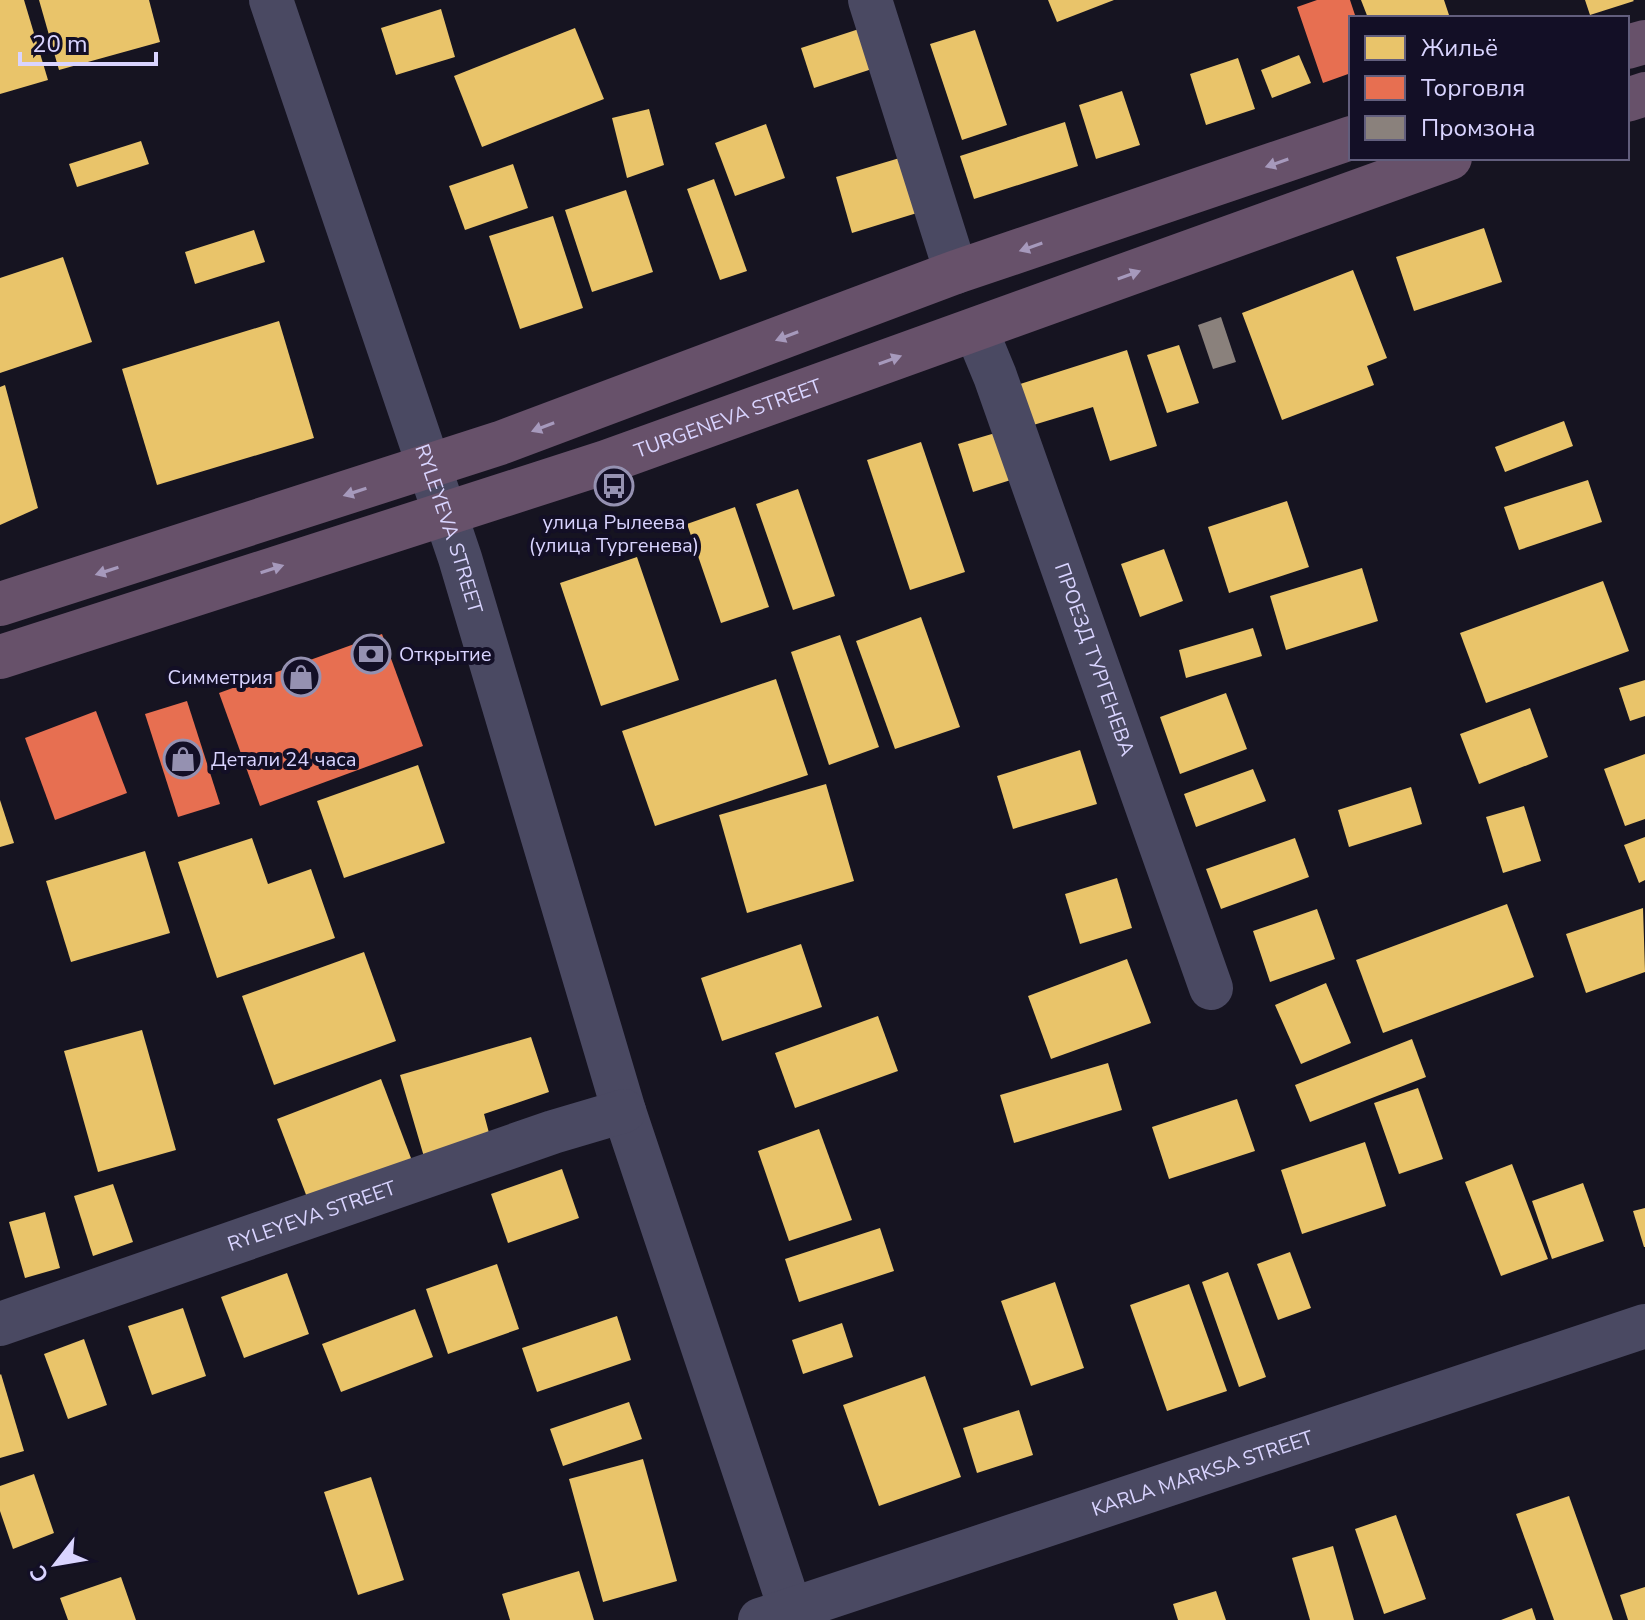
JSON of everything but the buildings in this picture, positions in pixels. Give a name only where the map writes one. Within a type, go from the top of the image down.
[{"type":"highway","points":[[0,604],[429,467],[956,272],[1349,139]]},
{"type":"highway","name":"TURGENEVA STREET","points":[[0,657],[606,462],[1444,160]]},
{"type":"street","name":"RYLEYEVA STREET","points":[[271,0],[464,573],[624,1111],[782,1617]]},
{"type":"street","points":[[870,0],[956,272]]},
{"type":"street","name":"ПРОЕЗД ТУРГЕНЕВА","points":[[976,330],[1211,988]]},
{"type":"street","name":"RYLEYEVA STREET","points":[[0,1324],[553,1132],[624,1111]]},
{"type":"street","name":"KARLA MARKSA STREET","points":[[782,1617],[1645,1326]]},
{"type":"place","name":"улица Рылеева (улица Тургенева)","points":[[614,486]]},
{"type":"place","name":"Открытие","points":[[371,654]]},
{"type":"place","name":"Симметрия","points":[[301,677]]},
{"type":"place","name":"Детали 24 часа","points":[[183,759]]}]
